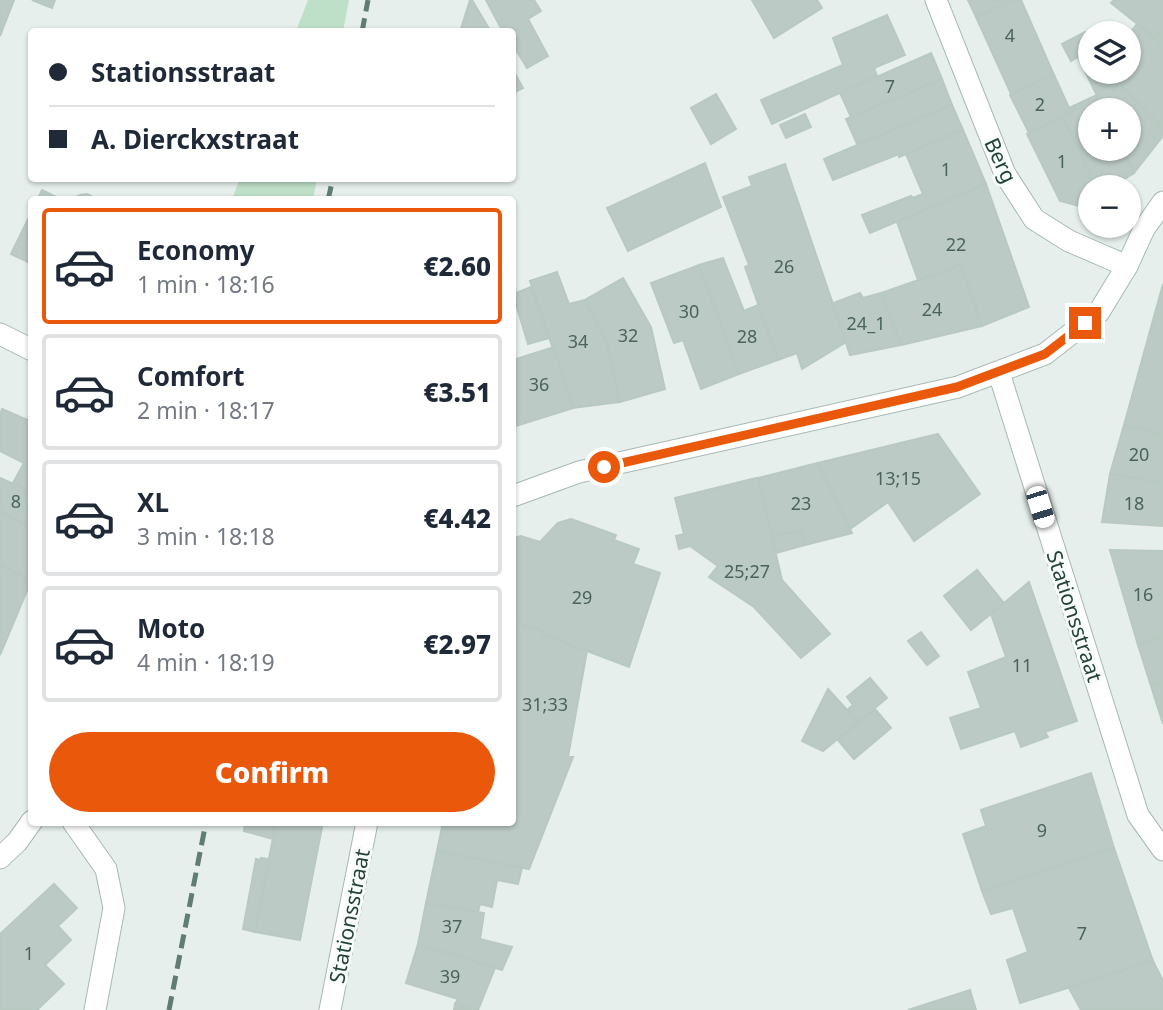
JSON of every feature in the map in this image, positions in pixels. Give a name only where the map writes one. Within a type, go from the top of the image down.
[{"type":"street","name":"Berg","points":[[936,0],[1005,174],[1034,219],[1069,241],[1127,266]]},
{"type":"street","points":[[516,495],[579,472],[944,390],[999,373],[1045,354],[1098,312],[1127,266],[1144,229],[1163,202]]},
{"type":"street","points":[[0,334],[28,348]]},
{"type":"street","name":"Stationsstraat","points":[[999,373],[1138,815],[1163,850]]},
{"type":"street","points":[[0,858],[28,826]]},
{"type":"street","points":[[76,826],[106,869],[114,908],[95,1010]]},
{"type":"street","name":"Stationsstraat","points":[[330,1010],[367,826]]},
{"type":"green space","points":[[308,0],[349,0],[344,28],[297,28]]},
{"type":"green space","points":[[238,182],[316,182],[314,196],[233,196]]},
{"type":"building","points":[[0,0],[14,0],[0,36]]},
{"type":"building","points":[[32,0],[55,0],[52,8]]},
{"type":"building","points":[[470,0],[472,0],[489,28],[461,28]]},
{"type":"building","points":[[486,0],[534,0],[541,11],[528,19],[548,56],[527,68],[516,50],[516,28],[501,28]]},
{"type":"building","points":[[752,0],[817,0],[822,8],[774,38]]},
{"type":"building","points":[[968,0],[1013,0],[976,17]]},
{"type":"building","points":[[1013,0],[1021,0],[1054,75],[1011,94],[976,17]]},
{"type":"building","points":[[1114,0],[1163,0],[1163,29],[1155,38],[1141,27],[1141,21],[1134,21],[1111,3]]},
{"type":"building","points":[[887,15],[905,55],[874,68],[877,76],[772,124],[761,100],[843,65],[833,38]]},
{"type":"building","points":[[1141,27],[1163,45],[1163,129],[1141,106],[1141,98],[1133,98],[1120,84],[1141,84]]},
{"type":"building","points":[[1163,29],[1163,45],[1155,38]]},
{"type":"building","points":[[1078,36],[1078,57],[1071,61],[1062,44]]},
{"type":"building","points":[[931,53],[942,79],[851,117],[840,93]]},
{"type":"building","points":[[516,75],[523,88],[516,92]]},
{"type":"building","points":[[1054,75],[1069,108],[1078,104],[1078,109],[1029,133],[1010,95]]},
{"type":"building","points":[[942,79],[952,105],[857,144],[846,119]]},
{"type":"building","points":[[1091,84],[1120,84],[1133,98],[1098,98]]},
{"type":"building","points":[[716,94],[736,129],[711,144],[691,108]]},
{"type":"building","points":[[952,105],[963,130],[899,157],[899,154],[833,180],[824,159]]},
{"type":"building","points":[[1141,106],[1163,129],[1163,136],[1134,173],[1128,161],[1141,161]]},
{"type":"building","points":[[1078,108],[1078,149],[1062,116]]},
{"type":"building","points":[[805,114],[811,127],[786,138],[780,125]]},
{"type":"building","points":[[1062,116],[1078,149],[1078,161],[1084,161],[1090,175],[1078,175],[1078,206],[1060,201],[1027,134]]},
{"type":"building","points":[[963,130],[986,184],[870,233],[862,215],[923,194],[906,154]]},
{"type":"building","points":[[1084,161],[1128,161],[1134,173],[1131,175],[1090,175]]},
{"type":"building","points":[[705,163],[721,207],[628,251],[607,208]]},
{"type":"building","points":[[785,164],[846,342],[802,369],[797,353],[778,360],[745,267],[749,265],[723,197],[752,186],[749,177]]},
{"type":"building","points":[[986,184],[1029,307],[982,326],[961,265],[918,280],[897,222]]},
{"type":"building","points":[[42,190],[54,196],[39,196]]},
{"type":"building","points":[[28,219],[28,262],[11,254]]},
{"type":"building","points":[[723,258],[744,311],[758,305],[778,360],[739,374],[699,265]]},
{"type":"building","points":[[699,265],[739,374],[701,389],[683,340],[674,343],[651,283]]},
{"type":"building","points":[[961,265],[982,326],[901,345],[881,293]]},
{"type":"building","points":[[557,272],[569,304],[585,300],[607,343],[620,402],[573,408],[530,281]]},
{"type":"building","points":[[623,278],[651,327],[665,389],[620,402],[607,343],[585,300]]},
{"type":"building","points":[[1163,284],[1163,435],[1124,425]]},
{"type":"building","points":[[531,287],[549,338],[528,344],[516,304],[516,293]]},
{"type":"building","points":[[860,293],[863,298],[881,293],[901,345],[850,355],[833,303]]},
{"type":"building","points":[[554,347],[573,408],[516,426],[516,359]]},
{"type":"building","points":[[2,409],[28,420],[28,490],[13,483],[24,463],[0,451]]},
{"type":"building","points":[[1124,425],[1163,435],[1163,483],[1110,474]]},
{"type":"building","points":[[938,434],[980,494],[914,541],[888,502],[850,529],[818,463]]},
{"type":"building","points":[[818,463],[852,533],[805,545],[802,530],[772,537],[758,478]]},
{"type":"building","points":[[1110,474],[1163,483],[1163,526],[1102,522]]},
{"type":"building","points":[[0,478],[28,490],[28,526],[0,511]]},
{"type":"building","points":[[758,478],[782,580],[830,634],[801,658],[754,607],[709,577],[718,566],[690,546],[679,549],[676,536],[684,534],[675,498]]},
{"type":"building","points":[[0,511],[28,526],[28,579],[0,565]]},
{"type":"building","points":[[571,519],[616,535],[614,540],[639,549],[633,564],[660,573],[629,667],[516,622],[516,537],[521,536],[540,542],[558,523]]},
{"type":"building","points":[[802,530],[805,545],[776,553],[772,537]]},
{"type":"building","points":[[1110,550],[1163,551],[1163,637],[1138,645]]},
{"type":"building","points":[[0,565],[28,579],[28,588],[0,655]]},
{"type":"building","points":[[977,570],[1004,603],[971,630],[944,596]]},
{"type":"building","points":[[1029,582],[1077,721],[1045,732],[1048,737],[1021,747],[1015,731],[961,749],[950,718],[981,708],[968,672],[1006,657],[991,614]]},
{"type":"building","points":[[516,622],[587,651],[568,757],[573,757],[529,869],[437,851],[442,826],[516,826]]},
{"type":"building","points":[[921,632],[939,656],[927,665],[908,641]]},
{"type":"building","points":[[1163,637],[1163,683],[1151,686],[1138,645]]},
{"type":"building","points":[[870,678],[887,698],[858,722],[847,710],[853,705],[847,697]]},
{"type":"building","points":[[1163,683],[1163,724],[1151,686]]},
{"type":"building","points":[[828,689],[858,722],[823,751],[802,741]]},
{"type":"building","points":[[875,709],[891,728],[854,759],[838,740]]},
{"type":"building","points":[[1091,773],[1114,848],[982,891],[963,834],[986,826],[981,810]]},
{"type":"building","points":[[245,826],[275,826],[273,839],[244,831]]},
{"type":"building","points":[[275,826],[322,826],[300,940],[255,932]]},
{"type":"building","points":[[1114,848],[1153,961],[1020,1003],[1007,960],[1028,952],[1013,908],[991,914],[982,891]]},
{"type":"building","points":[[437,851],[522,868],[518,884],[497,880],[492,907],[480,904],[478,912],[426,903]]},
{"type":"building","points":[[256,859],[269,859],[255,932],[243,929]]},
{"type":"building","points":[[54,884],[77,908],[58,926],[71,940],[45,965],[64,984],[37,1010],[0,1010],[0,934]]},
{"type":"building","points":[[426,903],[484,913],[480,939],[512,947],[502,970],[418,944]]},
{"type":"building","points":[[418,944],[495,968],[478,1010],[455,1004],[458,999],[406,983]]},
{"type":"building","points":[[1153,961],[1163,981],[1163,1010],[1081,1010],[1069,988]]},
{"type":"building","points":[[970,990],[976,1010],[908,1010]]},
{"type":"building","points":[[455,1004],[472,1010],[454,1010]]},
{"type":"railway","points":[[363,28],[368,0]]},
{"type":"railway","points":[[329,196],[332,182]]},
{"type":"railway","points":[[169,1010],[205,826]]},
{"type":"route","points":[[604,467],[957,387],[1045,354],[1085,323]]}]
